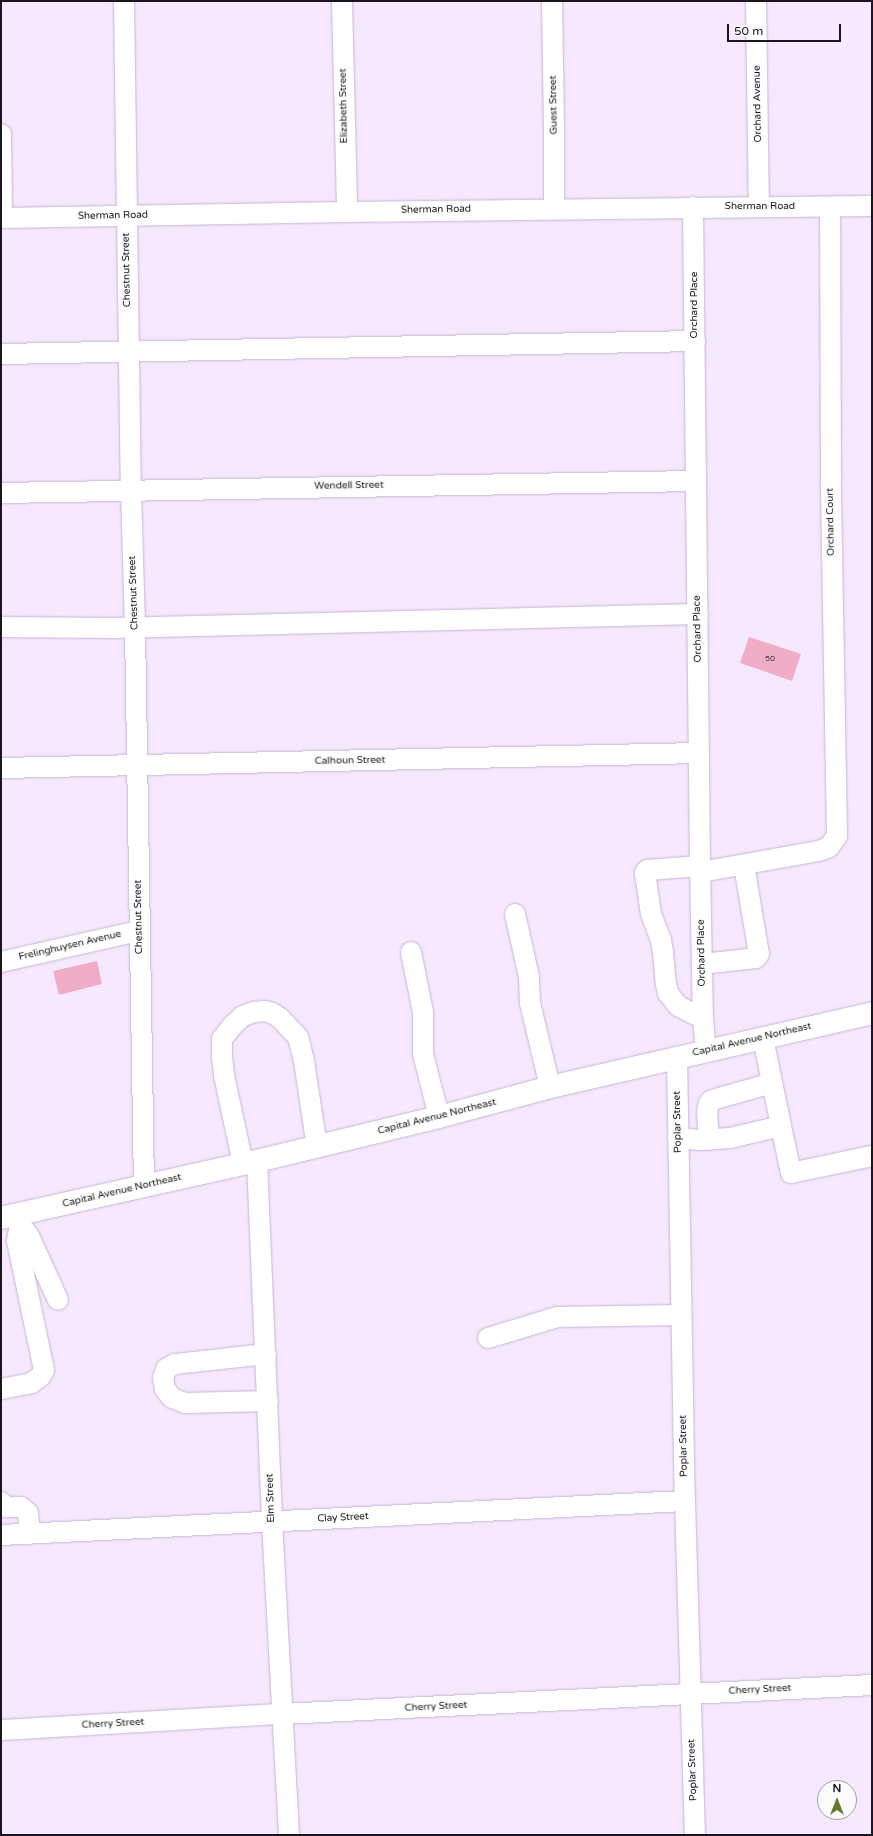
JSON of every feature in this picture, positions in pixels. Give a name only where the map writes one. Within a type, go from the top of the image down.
[{"type":"main road","name":"Capital Avenue Northeast","points":[[13,1219],[144,1186],[250,1163],[439,1118],[550,1087],[872,1012]]},
{"type":"street","name":"Chestnut Street","points":[[124,1],[126,216],[135,627],[144,1186]]},
{"type":"street","name":"Elizabeth Street","points":[[342,1],[347,212]]},
{"type":"street","name":"Guest Street","points":[[552,1],[554,209]]},
{"type":"street","name":"Orchard Avenue","points":[[756,1],[759,206]]},
{"type":"street","points":[[1,134],[1,218]]},
{"type":"street","name":"Sherman Road","points":[[1,218],[759,206],[872,206]]},
{"type":"street","name":"Orchard Court","points":[[744,865],[819,851],[829,847],[837,836],[830,479],[830,207]]},
{"type":"street","name":"Orchard Place","points":[[693,208],[702,964],[703,1019],[706,1051]]},
{"type":"street","points":[[1,354],[695,342]]},
{"type":"street","name":"Wendell Street","points":[[1,493],[696,480]]},
{"type":"street","points":[[1,628],[135,627],[698,614]]},
{"type":"street","name":"Calhoun Street","points":[[1,768],[699,753]]},
{"type":"street","points":[[702,964],[756,958],[759,954],[744,865],[701,869],[647,870],[645,873],[651,914],[661,940],[668,993],[678,1006],[703,1019]]},
{"type":"street","points":[[515,914],[529,977],[530,1003],[550,1087]]},
{"type":"street","name":"Frelinghuysen Avenue","points":[[1,962],[139,931]]},
{"type":"street","points":[[411,952],[423,1012],[423,1054],[439,1118]]},
{"type":"street","name":"Elm Street","points":[[289,1835],[272,1521],[266,1354],[250,1163],[224,1075],[222,1056],[222,1039],[232,1025],[243,1016],[254,1012],[265,1011],[272,1013],[280,1018],[298,1036],[305,1068],[317,1147]]},
{"type":"street","points":[[763,1038],[791,1173],[872,1156]]},
{"type":"street","name":"Poplar Street","points":[[677,1057],[685,1501],[695,1835]]},
{"type":"street","points":[[708,1140],[707,1113],[709,1103],[712,1100],[772,1083]]},
{"type":"street","points":[[678,1138],[708,1140],[730,1138],[781,1126]]},
{"type":"street","points":[[13,1219],[29,1236],[58,1300]]},
{"type":"street","points":[[1,1389],[31,1383],[40,1377],[44,1370],[13,1219]]},
{"type":"street","points":[[488,1338],[557,1317],[681,1315]]},
{"type":"street","points":[[266,1354],[175,1364],[166,1369],[163,1378],[165,1389],[172,1398],[185,1403],[268,1401]]},
{"type":"street","name":"Clay Street","points":[[1,1535],[685,1501]]},
{"type":"street","points":[[1,1502],[6,1507],[21,1507],[28,1513],[30,1534]]},
{"type":"street","name":"Cherry Street","points":[[1,1730],[282,1714],[872,1685]]},
{"type":"building","points":[[749,637],[801,654],[792,681],[740,663]]},
{"type":"building","points":[[97,961],[102,984],[59,995],[53,971]]}]
